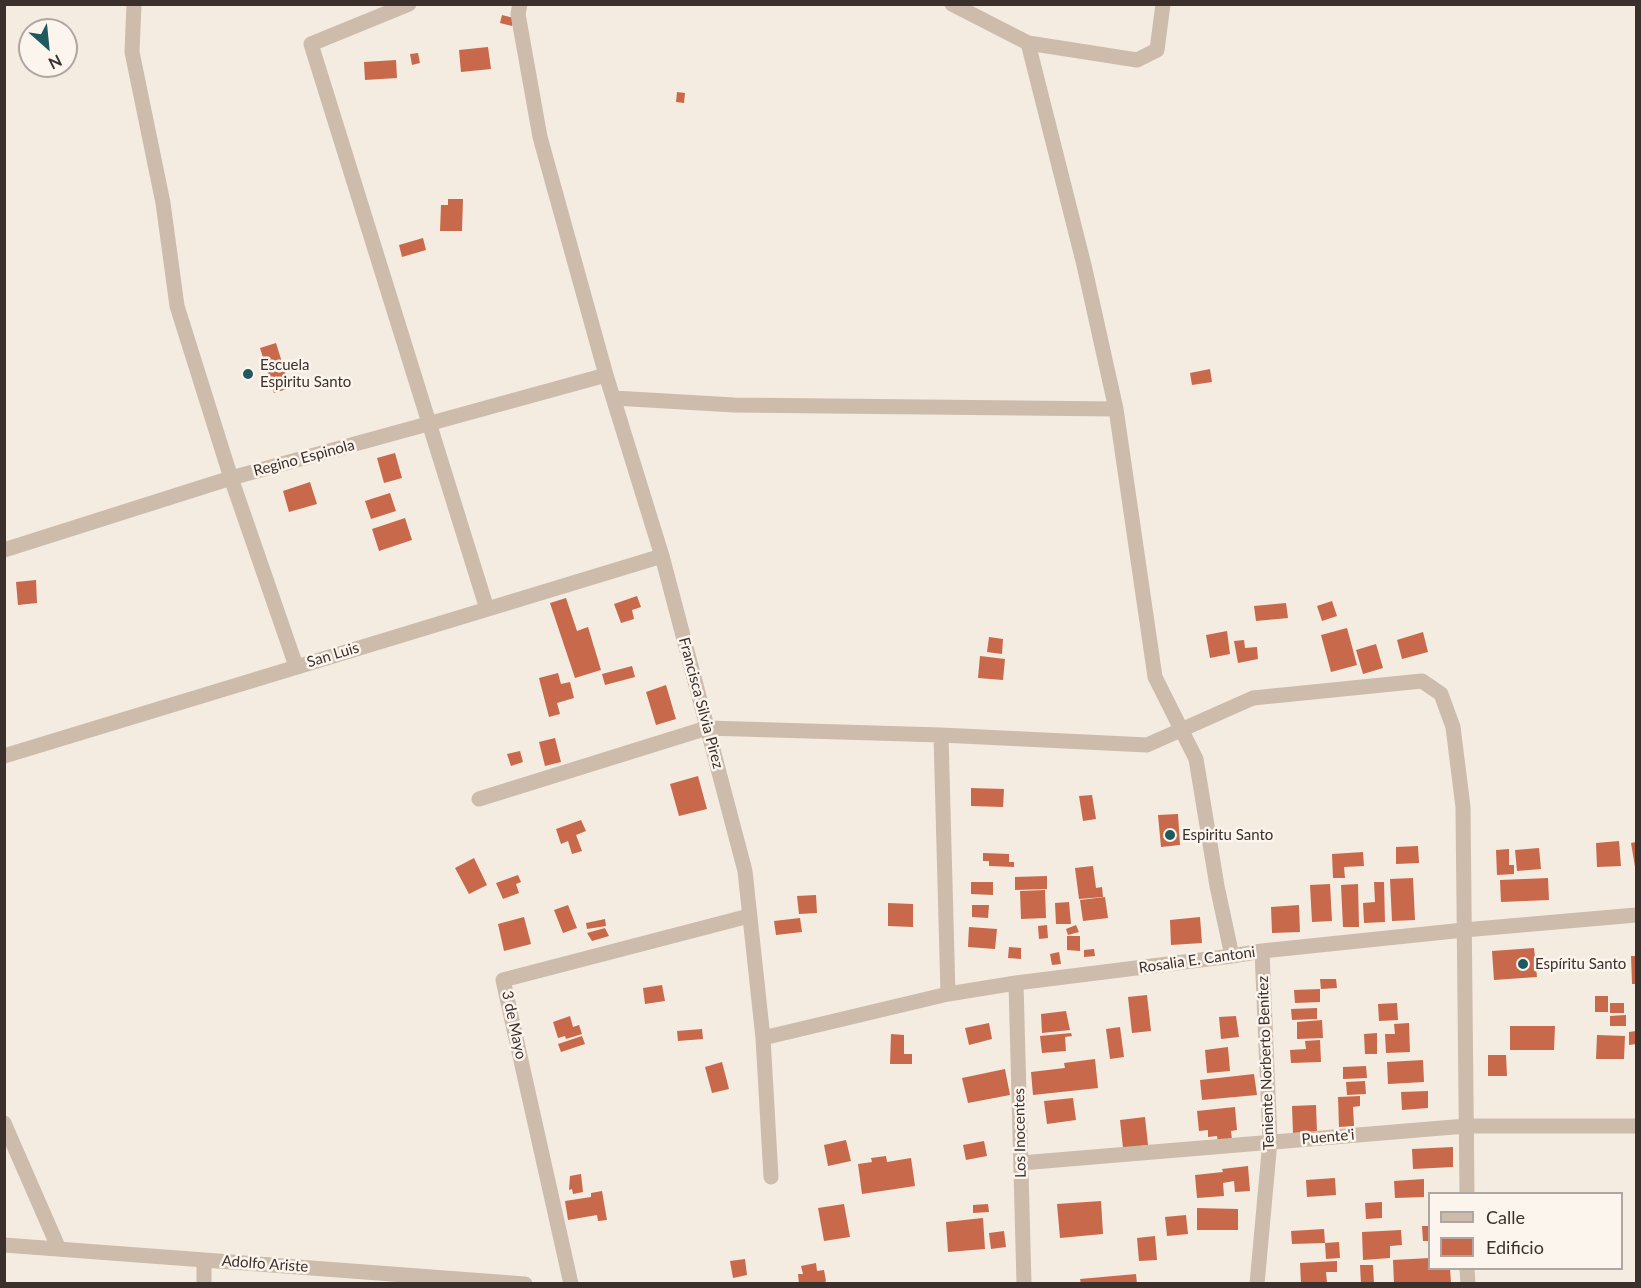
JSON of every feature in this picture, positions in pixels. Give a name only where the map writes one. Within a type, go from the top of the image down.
[{"type":"street","points":[[134,4],[132,52],[163,202],[177,306],[231,478],[296,666]]},
{"type":"street","points":[[409,4],[312,44],[487,609]]},
{"type":"street","name":"Francisca Silvia Pirez","points":[[520,4],[518,14],[540,137],[606,375],[662,556],[745,871],[763,1038],[771,1177]]},
{"type":"street","points":[[952,4],[1029,43],[1137,60],[1157,50],[1163,4]]},
{"type":"street","points":[[1029,43],[1084,265],[1116,409],[1155,677],[1196,759],[1216,886],[1232,957]]},
{"type":"street","name":"Regino Espinola","points":[[4,550],[231,478],[606,375]]},
{"type":"street","points":[[614,398],[734,405],[1116,409]]},
{"type":"street","name":"San Luis","points":[[4,756],[662,556]]},
{"type":"street","points":[[480,799],[707,728],[941,735],[1146,745],[1253,699],[1422,681],[1441,694],[1453,727],[1463,807],[1467,1192]]},
{"type":"street","points":[[941,735],[948,994]]},
{"type":"street","name":"Rosalia E. Cantoni","points":[[763,1038],[948,994],[1016,983],[1232,957],[1262,951],[1636,915]]},
{"type":"street","name":"3 de Mayo","points":[[571,1284],[504,980],[749,916]]},
{"type":"street","name":"Teniente Norberto Benítez","points":[[1257,1284],[1270,1141],[1262,951]]},
{"type":"street","name":"Los Inocentes","points":[[1016,983],[1024,1284]]},
{"type":"street","points":[[4,1123],[59,1249]]},
{"type":"street","name":"Puente'i","points":[[1021,1163],[1466,1126],[1636,1126]]},
{"type":"street","name":"Adolfo Ariste","points":[[4,1245],[525,1284]]},
{"type":"street","points":[[204,1260],[204,1284]]},
{"type":"building","points":[[502,15],[514,18],[512,26],[500,23]]},
{"type":"building","points":[[488,47],[491,69],[461,72],[459,50]]},
{"type":"building","points":[[418,53],[420,63],[412,65],[410,54]]},
{"type":"building","points":[[396,60],[397,78],[365,80],[364,62]]},
{"type":"building","points":[[677,92],[685,93],[684,103],[676,102]]},
{"type":"building","points":[[448,199],[463,199],[462,231],[440,231],[441,205],[448,205]]},
{"type":"building","points":[[423,238],[426,250],[402,257],[399,245]]},
{"type":"building","points":[[276,343],[290,388],[274,393],[260,348]]},
{"type":"building","points":[[1210,369],[1212,382],[1192,385],[1190,373]]},
{"type":"building","points":[[395,453],[402,478],[384,483],[377,458]]},
{"type":"building","points":[[310,482],[317,504],[289,512],[283,491]]},
{"type":"building","points":[[390,493],[396,511],[371,519],[365,501]]},
{"type":"building","points":[[405,518],[412,540],[379,551],[372,529]]},
{"type":"building","points":[[36,580],[37,603],[18,605],[16,582]]},
{"type":"building","points":[[637,596],[641,607],[632,610],[634,619],[621,623],[614,604]]},
{"type":"building","points":[[566,598],[577,631],[588,627],[601,670],[575,678],[550,603]]},
{"type":"building","points":[[1332,601],[1337,616],[1322,621],[1317,606]]},
{"type":"building","points":[[1286,603],[1288,618],[1256,621],[1254,606]]},
{"type":"building","points":[[1347,628],[1357,665],[1331,672],[1321,635]]},
{"type":"building","points":[[1227,631],[1230,654],[1210,658],[1206,635]]},
{"type":"building","points":[[1423,632],[1428,652],[1402,659],[1397,640]]},
{"type":"building","points":[[989,637],[1003,639],[1002,654],[987,652]]},
{"type":"building","points":[[1244,640],[1245,648],[1257,647],[1258,659],[1238,663],[1234,641]]},
{"type":"building","points":[[1376,644],[1383,668],[1363,674],[1356,650]]},
{"type":"building","points":[[980,656],[1005,659],[1003,680],[978,678]]},
{"type":"building","points":[[632,666],[635,677],[605,685],[602,674]]},
{"type":"building","points":[[558,673],[561,684],[570,682],[574,698],[557,703],[560,714],[549,717],[539,678]]},
{"type":"building","points":[[666,685],[676,719],[656,725],[646,692]]},
{"type":"building","points":[[555,738],[561,762],[545,766],[539,742]]},
{"type":"building","points":[[520,751],[523,762],[511,766],[507,754]]},
{"type":"building","points":[[698,776],[707,809],[679,816],[670,784]]},
{"type":"building","points":[[971,788],[1004,789],[1003,807],[971,806]]},
{"type":"building","points":[[1092,795],[1096,819],[1083,821],[1079,796]]},
{"type":"building","name":"Espiritu Santo","points":[[1178,814],[1180,845],[1161,847],[1158,815]]},
{"type":"building","points":[[581,820],[586,831],[576,835],[582,851],[572,854],[568,841],[561,844],[556,829]]},
{"type":"building","points":[[1619,841],[1621,866],[1597,867],[1596,843]]},
{"type":"building","points":[[1636,842],[1636,867],[1635,867],[1631,843]]},
{"type":"building","points":[[1418,846],[1419,863],[1396,864],[1396,847]]},
{"type":"building","points":[[1539,848],[1541,869],[1517,871],[1515,850]]},
{"type":"building","points":[[1509,849],[1509,865],[1514,865],[1514,874],[1497,875],[1496,850]]},
{"type":"building","points":[[1363,852],[1364,866],[1344,867],[1345,878],[1333,878],[1332,854]]},
{"type":"building","points":[[983,853],[1009,854],[1009,862],[1014,862],[1014,867],[989,866],[989,861],[983,861]]},
{"type":"building","points":[[474,858],[487,885],[469,894],[455,868]]},
{"type":"building","points":[[1093,866],[1096,888],[1102,887],[1103,897],[1079,899],[1075,868]]},
{"type":"building","points":[[518,875],[521,882],[516,884],[519,893],[503,899],[496,883]]},
{"type":"building","points":[[1047,876],[1047,889],[1015,890],[1015,877]]},
{"type":"building","points":[[1413,878],[1415,920],[1392,921],[1390,879]]},
{"type":"building","points":[[1548,878],[1549,900],[1501,902],[1500,880]]},
{"type":"building","points":[[971,882],[993,882],[993,895],[971,894]]},
{"type":"building","points":[[1374,882],[1384,882],[1385,922],[1364,923],[1363,903],[1375,902]]},
{"type":"building","points":[[1330,884],[1332,921],[1312,922],[1310,885]]},
{"type":"building","points":[[1358,884],[1359,927],[1343,927],[1341,885]]},
{"type":"building","points":[[1045,890],[1046,918],[1021,919],[1020,891]]},
{"type":"building","points":[[816,895],[817,913],[799,914],[797,896]]},
{"type":"building","points":[[1105,897],[1108,918],[1083,921],[1080,900]]},
{"type":"building","points":[[1069,902],[1071,924],[1056,924],[1055,903]]},
{"type":"building","points":[[888,903],[913,904],[913,927],[888,926]]},
{"type":"building","points":[[568,905],[577,928],[563,933],[554,910]]},
{"type":"building","points":[[972,905],[989,905],[988,918],[972,917]]},
{"type":"building","points":[[1299,905],[1300,932],[1272,933],[1271,907]]},
{"type":"building","points":[[524,917],[531,944],[504,951],[498,924]]},
{"type":"building","points":[[1200,917],[1202,943],[1171,945],[1170,920]]},
{"type":"building","points":[[800,918],[802,932],[776,935],[774,921]]},
{"type":"building","points":[[605,919],[606,926],[587,929],[586,923]]},
{"type":"building","points":[[1047,925],[1048,938],[1039,939],[1038,926]]},
{"type":"building","points":[[1076,925],[1079,932],[1068,935],[1066,929]]},
{"type":"building","points":[[969,927],[997,929],[995,949],[968,947]]},
{"type":"building","points":[[605,928],[609,936],[592,941],[587,933]]},
{"type":"building","points":[[1067,936],[1080,936],[1080,951],[1067,950]]},
{"type":"building","points":[[1009,947],[1021,948],[1021,959],[1008,958]]},
{"type":"building","points":[[1534,948],[1537,977],[1494,980],[1492,951]]},
{"type":"building","points":[[1094,949],[1095,956],[1084,957],[1084,950]]},
{"type":"building","points":[[1059,952],[1061,964],[1052,965],[1050,954]]},
{"type":"building","points":[[1631,956],[1636,956],[1636,984],[1632,984]]},
{"type":"building","points":[[1320,979],[1336,979],[1337,988],[1321,989]]},
{"type":"building","points":[[662,985],[665,1001],[645,1004],[643,988]]},
{"type":"building","points":[[1320,989],[1320,1002],[1295,1003],[1294,990]]},
{"type":"building","points":[[1147,995],[1151,1031],[1132,1033],[1128,997]]},
{"type":"building","points":[[1595,996],[1608,996],[1608,1012],[1595,1012]]},
{"type":"building","points":[[1397,1003],[1398,1020],[1379,1021],[1378,1004]]},
{"type":"building","points":[[1610,1003],[1624,1003],[1624,1013],[1610,1013]]},
{"type":"building","points":[[1317,1008],[1317,1019],[1292,1020],[1291,1009]]},
{"type":"building","points":[[1066,1011],[1070,1030],[1042,1033],[1041,1014]]},
{"type":"building","points":[[1626,1015],[1626,1026],[1610,1026],[1610,1016]]},
{"type":"building","points":[[570,1016],[573,1027],[579,1025],[582,1034],[566,1039],[565,1036],[558,1038],[553,1022]]},
{"type":"building","points":[[1236,1016],[1239,1037],[1221,1039],[1219,1017]]},
{"type":"building","points":[[1322,1020],[1323,1038],[1297,1039],[1297,1022]]},
{"type":"building","points":[[989,1023],[992,1039],[969,1045],[965,1028]]},
{"type":"building","points":[[1409,1023],[1410,1052],[1386,1053],[1385,1034],[1395,1034],[1394,1024]]},
{"type":"building","points":[[1510,1026],[1555,1026],[1554,1050],[1510,1050]]},
{"type":"building","points":[[1120,1027],[1124,1057],[1110,1059],[1106,1029]]},
{"type":"building","points":[[702,1029],[703,1039],[678,1041],[677,1031]]},
{"type":"building","points":[[1636,1031],[1636,1044],[1629,1045],[1629,1032]]},
{"type":"building","points":[[1071,1033],[1072,1036],[1065,1037],[1066,1051],[1042,1053],[1040,1036]]},
{"type":"building","points":[[1377,1033],[1377,1054],[1365,1054],[1364,1034]]},
{"type":"building","points":[[891,1034],[904,1035],[904,1054],[912,1054],[912,1064],[890,1064]]},
{"type":"building","points":[[1597,1035],[1625,1036],[1624,1059],[1596,1059]]},
{"type":"building","points":[[582,1036],[585,1044],[561,1052],[558,1044]]},
{"type":"building","points":[[1320,1040],[1321,1062],[1291,1063],[1290,1050],[1306,1049],[1305,1041]]},
{"type":"building","points":[[1228,1047],[1230,1071],[1207,1073],[1205,1050]]},
{"type":"building","points":[[1488,1055],[1506,1055],[1507,1076],[1488,1076]]},
{"type":"building","points":[[1095,1059],[1098,1088],[1033,1095],[1031,1072],[1065,1068],[1064,1063]]},
{"type":"building","points":[[1423,1060],[1424,1082],[1388,1084],[1387,1062]]},
{"type":"building","points":[[722,1062],[729,1089],[712,1093],[705,1067]]},
{"type":"building","points":[[1366,1066],[1367,1078],[1343,1079],[1343,1067]]},
{"type":"building","points":[[1005,1069],[1010,1095],[968,1103],[962,1078]]},
{"type":"building","points":[[1254,1074],[1257,1095],[1202,1100],[1200,1080]]},
{"type":"building","points":[[1365,1081],[1366,1094],[1347,1095],[1346,1082]]},
{"type":"building","points":[[1428,1091],[1428,1108],[1402,1110],[1401,1092]]},
{"type":"building","points":[[1360,1096],[1360,1106],[1353,1107],[1354,1126],[1339,1127],[1338,1097]]},
{"type":"building","points":[[1073,1098],[1076,1120],[1047,1124],[1044,1101]]},
{"type":"building","points":[[1316,1105],[1317,1132],[1293,1133],[1292,1106]]},
{"type":"building","points":[[1235,1107],[1237,1130],[1231,1131],[1232,1140],[1218,1142],[1217,1136],[1208,1137],[1208,1130],[1199,1131],[1197,1111]]},
{"type":"building","points":[[1145,1117],[1148,1145],[1123,1148],[1120,1120]]},
{"type":"building","points":[[846,1140],[851,1161],[828,1166],[824,1145]]},
{"type":"building","points":[[984,1141],[987,1156],[966,1160],[963,1145]]},
{"type":"building","points":[[1453,1147],[1453,1167],[1413,1169],[1412,1149]]},
{"type":"building","points":[[886,1156],[887,1162],[911,1158],[915,1186],[862,1194],[858,1164],[872,1162],[871,1158]]},
{"type":"building","points":[[1248,1166],[1250,1191],[1235,1192],[1234,1181],[1223,1183],[1224,1196],[1197,1198],[1195,1175]]},
{"type":"building","points":[[581,1174],[583,1192],[573,1194],[572,1189],[569,1190],[570,1176]]},
{"type":"building","points":[[1335,1178],[1336,1195],[1307,1197],[1306,1180]]},
{"type":"building","points":[[1424,1179],[1424,1197],[1395,1198],[1394,1181]]},
{"type":"building","points":[[602,1191],[607,1220],[598,1221],[597,1215],[568,1220],[565,1201],[591,1197],[591,1193]]},
{"type":"building","points":[[1101,1201],[1103,1234],[1060,1238],[1057,1204]]},
{"type":"building","points":[[1382,1202],[1382,1218],[1366,1219],[1365,1203]]},
{"type":"building","points":[[844,1204],[850,1237],[824,1241],[818,1208]]},
{"type":"building","points":[[988,1204],[989,1212],[973,1213],[973,1205]]},
{"type":"building","points":[[1197,1208],[1238,1209],[1238,1230],[1197,1230]]},
{"type":"building","points":[[1186,1215],[1188,1234],[1167,1236],[1165,1217]]},
{"type":"building","points":[[983,1218],[985,1249],[948,1252],[946,1222]]},
{"type":"building","points":[[1422,1226],[1428,1226],[1428,1241],[1423,1241]]},
{"type":"building","points":[[1324,1229],[1325,1243],[1292,1244],[1291,1231]]},
{"type":"building","points":[[1401,1230],[1402,1245],[1390,1246],[1390,1258],[1363,1260],[1362,1232]]},
{"type":"building","points":[[1004,1231],[1006,1247],[991,1249],[989,1233]]},
{"type":"building","points":[[1155,1236],[1157,1260],[1139,1261],[1137,1238]]},
{"type":"building","points":[[1339,1242],[1340,1258],[1326,1259],[1325,1243]]},
{"type":"building","points":[[1428,1258],[1428,1270],[1450,1270],[1451,1284],[1394,1284],[1393,1260]]},
{"type":"building","points":[[745,1259],[747,1275],[733,1278],[730,1261]]},
{"type":"building","points":[[1337,1261],[1337,1272],[1326,1272],[1327,1283],[1301,1284],[1300,1263]]},
{"type":"building","points":[[816,1263],[817,1271],[824,1270],[826,1281],[822,1284],[799,1284],[798,1274],[803,1274],[801,1266]]},
{"type":"building","points":[[1360,1265],[1373,1265],[1374,1284],[1361,1284]]},
{"type":"building","points":[[1136,1274],[1137,1284],[1081,1284],[1080,1279]]},
{"type":"place","name":"Escuela Espiritu Santo","points":[[248,374]]},
{"type":"place","name":"Espiritu Santo","points":[[1170,835]]},
{"type":"place","name":"Espíritu Santo","points":[[1523,964]]}]
